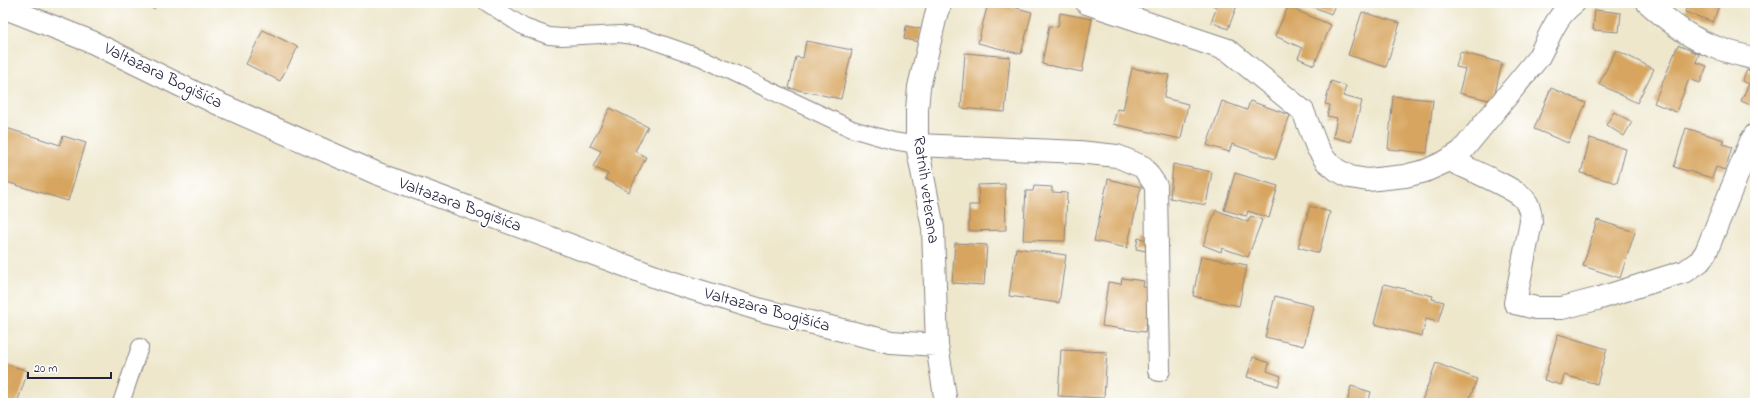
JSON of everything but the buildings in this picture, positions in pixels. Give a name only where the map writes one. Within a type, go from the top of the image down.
[{"type":"street","name":"Ratnih veterana","points":[[941,3],[937,11],[919,88],[917,110],[917,145],[933,228],[937,344],[946,403]]},
{"type":"street","points":[[1087,3],[1228,50],[1303,111],[1316,147],[1326,160],[1337,170],[1350,177],[1368,180],[1405,176],[1425,171],[1461,152],[1538,58],[1554,24],[1564,11],[1574,3]]},
{"type":"street","points":[[1648,3],[1675,26],[1693,38],[1715,47],[1755,59]]},
{"type":"street","name":"Valtazara Bogišića","points":[[3,8],[92,42],[210,100],[376,174],[664,280],[761,310],[891,342],[937,344]]},
{"type":"street","points":[[1451,158],[1456,163],[1518,194],[1528,206],[1531,214],[1516,303],[1536,308],[1562,308],[1597,299],[1686,271],[1700,261],[1706,252],[1751,141],[1755,136]]},
{"type":"street","points":[[917,145],[1079,152],[1117,156],[1143,166],[1156,186],[1159,370]]},
{"type":"lane","points":[[487,3],[524,27],[549,36],[562,37],[620,34],[645,38],[702,58],[852,129],[893,141],[917,145]]},
{"type":"lane","points":[[121,403],[140,347]]}]
